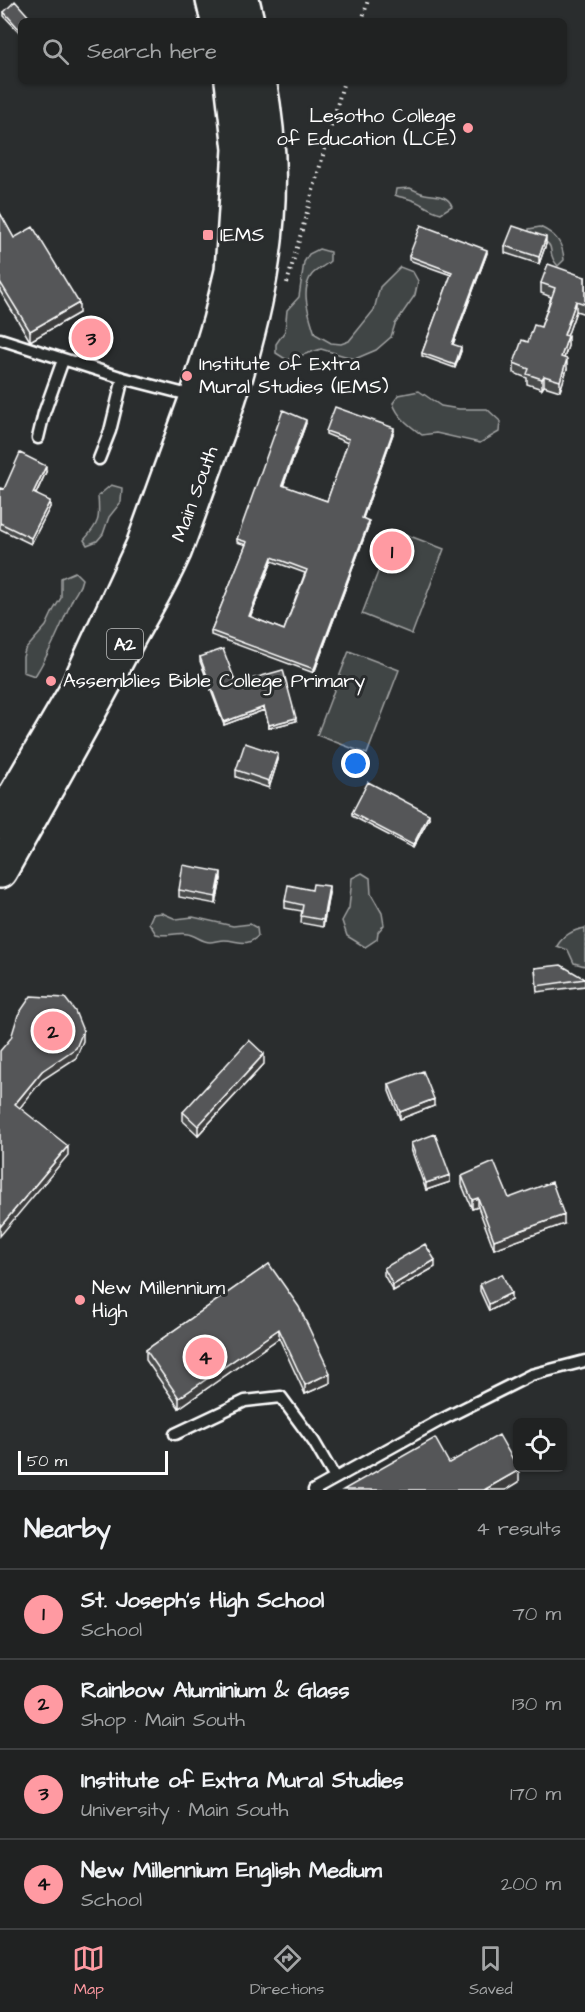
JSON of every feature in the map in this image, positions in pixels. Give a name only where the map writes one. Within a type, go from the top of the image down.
[{"type":"highway","points":[[213,0],[217,18]]},
{"type":"highway","points":[[242,0],[246,18]]},
{"type":"highway","name":"Main South","points":[[0,871],[94,704],[173,553],[212,401],[220,321],[232,271],[240,149],[232,84]]},
{"type":"highway","name":"Main South","points":[[0,822],[75,693],[212,401],[244,351],[257,299],[270,174],[259,84]]},
{"type":"lane","points":[[0,341],[123,378],[212,401]]},
{"type":"lane","points":[[38,438],[44,413],[63,360]]},
{"type":"lane","points":[[99,459],[110,431],[123,378]]},
{"type":"lane","points":[[314,1490],[437,1422],[531,1375],[585,1361]]},
{"type":"lane","points":[[175,1434],[245,1401],[281,1397],[314,1442],[336,1478]]},
{"type":"path","points":[[363,18],[368,0]]},
{"type":"path","points":[[286,287],[343,84]]},
{"type":"shaded area","points":[[410,188],[423,194],[444,197],[452,206],[441,213],[413,200],[395,195],[396,189]]},
{"type":"shaded area","points":[[540,227],[560,243],[564,260],[558,266],[549,245],[529,235],[529,229]]},
{"type":"shaded area","points":[[319,249],[330,252],[330,261],[311,276],[306,289],[307,305],[315,334],[331,343],[341,344],[349,341],[374,310],[380,287],[400,267],[413,272],[418,281],[415,295],[395,324],[391,337],[376,350],[355,359],[321,349],[287,360],[276,353],[276,344],[285,331],[287,310],[299,297],[304,262],[309,254]]},
{"type":"shaded area","points":[[419,391],[441,406],[459,409],[487,409],[500,421],[499,432],[480,443],[436,433],[422,435],[401,417],[393,403],[399,395]]},
{"type":"shaded area","points":[[111,485],[122,488],[121,502],[109,517],[103,534],[97,541],[87,545],[84,540],[97,521],[98,496]]},
{"type":"shaded area","points":[[394,530],[444,549],[412,634],[362,614]]},
{"type":"shaded area","points":[[75,572],[82,579],[80,586],[46,658],[35,676],[23,672],[25,650],[46,626],[61,598],[61,578]]},
{"type":"shaded area","points":[[349,651],[399,670],[367,754],[317,735]]},
{"type":"shaded area","points":[[362,873],[370,878],[371,894],[382,913],[384,925],[378,932],[377,939],[365,947],[347,936],[342,921],[349,908],[352,878]]},
{"type":"shaded area","points":[[162,913],[176,919],[193,917],[233,926],[250,924],[257,928],[258,936],[246,943],[224,940],[210,942],[188,934],[156,934],[149,923],[153,914]]},
{"type":"shaded area","points":[[585,928],[585,966],[574,963],[568,950],[557,946],[569,934]]},
{"type":"building","points":[[15,1],[30,18],[18,18],[18,28],[4,12]]},
{"type":"building","points":[[0,213],[14,238],[33,227],[79,303],[30,331],[0,282]]},
{"type":"building","points":[[421,225],[487,250],[452,344],[461,347],[455,365],[422,353],[452,272],[409,256]]},
{"type":"building","points":[[513,226],[546,237],[539,257],[505,246]]},
{"type":"building","points":[[548,264],[585,277],[585,304],[576,301],[564,335],[568,336],[561,357],[567,359],[560,381],[527,374],[529,369],[514,363],[522,340],[528,342],[534,325],[541,327],[555,288],[541,283]]},
{"type":"building","points":[[335,407],[394,428],[362,518],[369,521],[314,669],[211,631],[247,542],[237,539],[283,410],[306,420],[282,485],[327,501],[349,439],[326,431]],"holes":[[[272,557],[307,570],[284,630],[249,616]]]},
{"type":"building","points":[[20,453],[46,466],[33,493],[50,501],[31,538],[0,523],[0,488],[4,489]]},
{"type":"building","points":[[223,649],[236,683],[283,670],[296,718],[269,725],[264,707],[224,722],[200,657]]},
{"type":"building","points":[[245,743],[278,754],[269,781],[236,770]]},
{"type":"building","points":[[368,782],[429,814],[413,845],[352,813]]},
{"type":"building","points":[[183,865],[221,872],[216,897],[179,890]]},
{"type":"building","points":[[313,884],[329,886],[323,920],[301,916],[303,905],[285,901],[288,885],[312,890]]},
{"type":"building","points":[[561,965],[585,979],[537,986],[535,968]]},
{"type":"building","points":[[31,996],[65,998],[75,1011],[83,1031],[76,1048],[42,1071],[15,1104],[68,1146],[0,1227],[0,1051],[11,1038],[18,1015]]},
{"type":"building","points":[[249,1040],[264,1054],[198,1126],[183,1112]]},
{"type":"building","points":[[423,1071],[434,1099],[400,1112],[389,1084]]},
{"type":"building","points":[[435,1134],[450,1175],[426,1183],[411,1143]]},
{"type":"building","points":[[494,1162],[509,1198],[552,1182],[564,1215],[494,1240],[478,1198],[472,1200],[462,1176]]},
{"type":"building","points":[[425,1244],[435,1260],[393,1285],[384,1268]]},
{"type":"building","points":[[269,1264],[299,1307],[330,1373],[305,1385],[279,1329],[179,1398],[146,1350]]},
{"type":"building","points":[[502,1274],[511,1293],[489,1304],[480,1284]]},
{"type":"building","points":[[499,1435],[513,1460],[513,1472],[516,1472],[484,1490],[343,1490],[435,1438],[449,1463]]},
{"type":"place","name":"Lesotho College of Education (LCE)","points":[[468,128]]},
{"type":"place","name":"IEMS","points":[[208,235]]},
{"type":"place","name":"Institute of Extra Mural Studies","points":[[91,338]]},
{"type":"place","name":"Institute of Extra Mural Studies (IEMS)","points":[[187,376]]},
{"type":"place","name":"St. Joseph's High School","points":[[392,551]]},
{"type":"place","name":"Assemblies Bible College Primary","points":[[51,681]]},
{"type":"place","name":"Rainbow Aluminium & Glass","points":[[53,1031]]},
{"type":"place","name":"New Millennium High","points":[[80,1300]]},
{"type":"place","name":"New Millennium English Medium","points":[[205,1357]]}]
